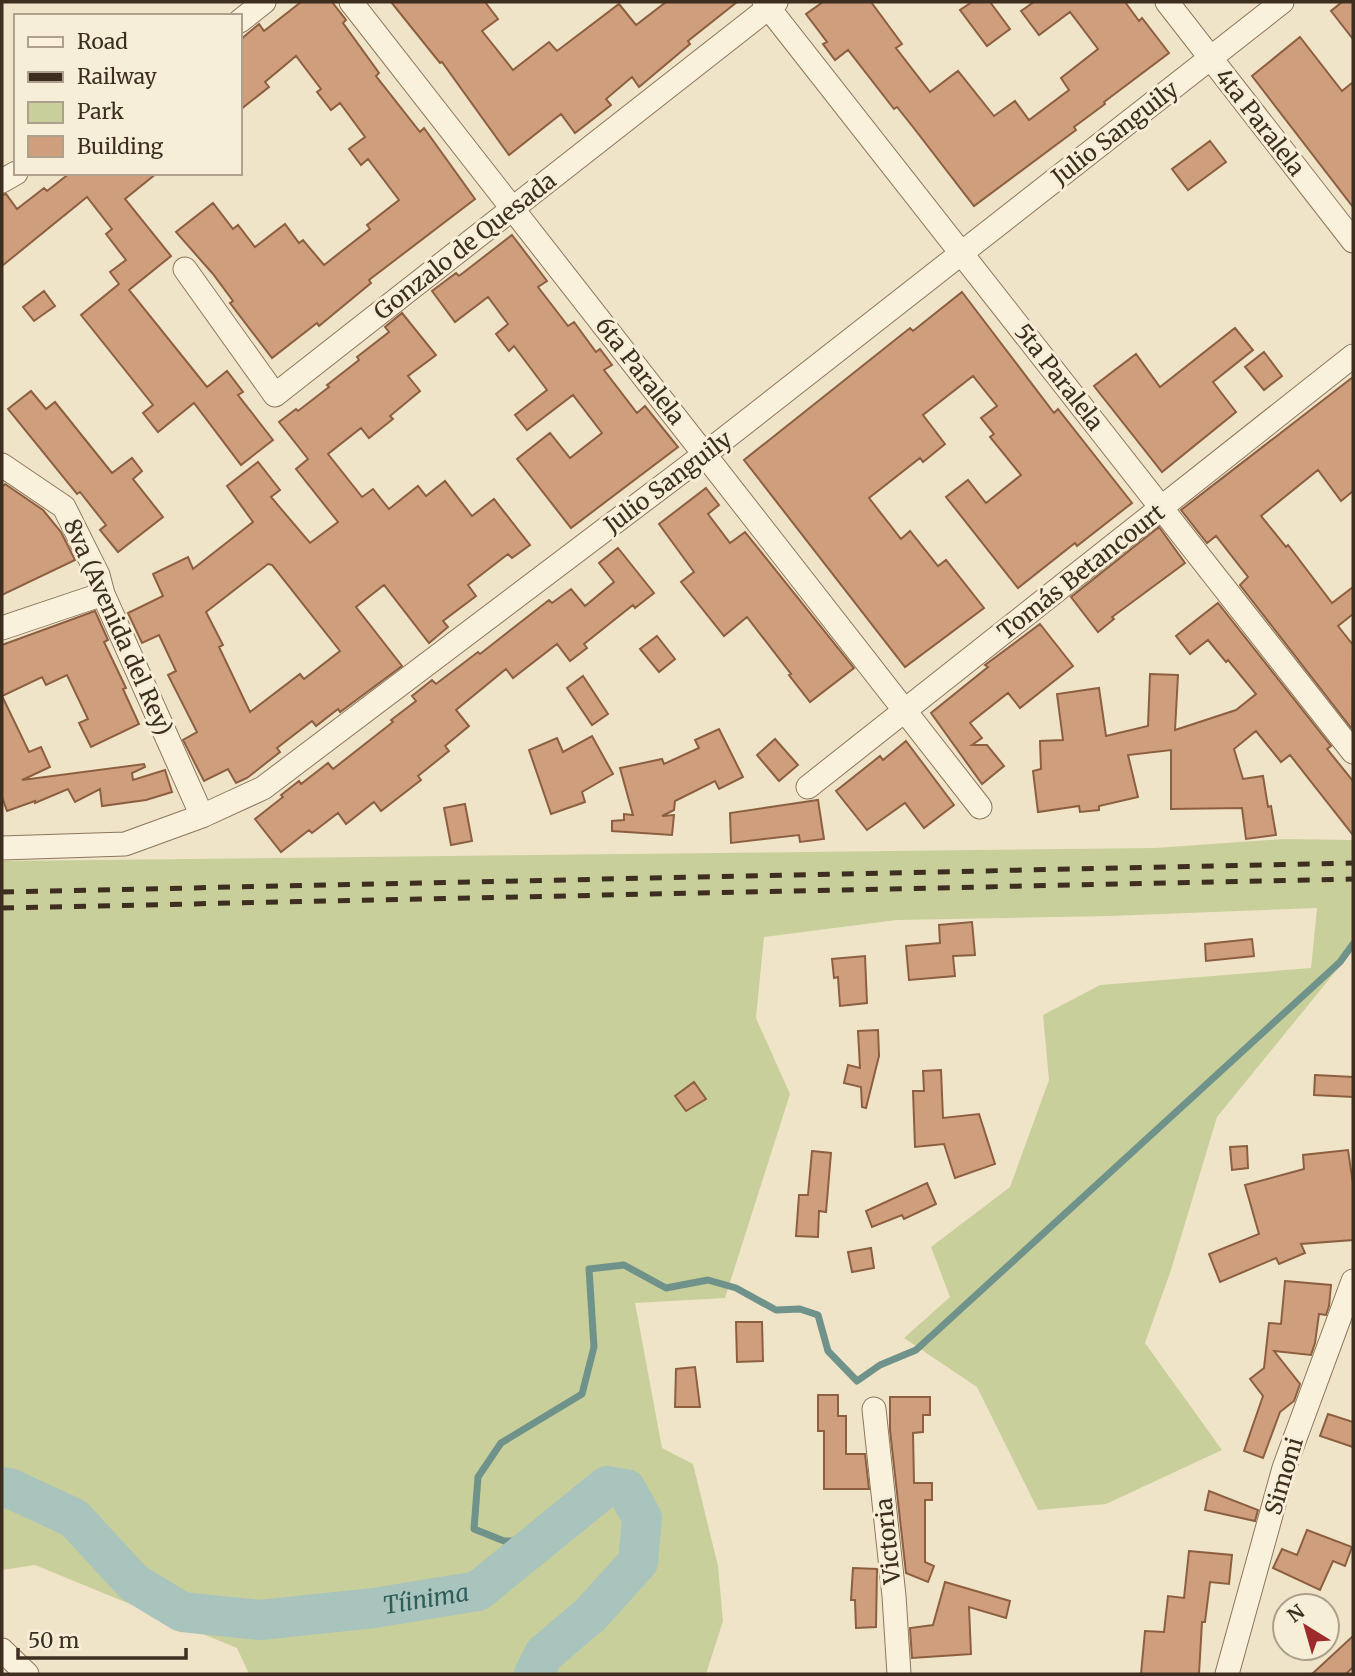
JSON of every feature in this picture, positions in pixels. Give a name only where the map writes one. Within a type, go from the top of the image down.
[{"type":"street","points":[[242,19],[264,2]]},
{"type":"street","name":"6ta Paralela","points":[[351,2],[980,807]]},
{"type":"street","name":"4ta Paralela","points":[[1167,2],[1353,241]]},
{"type":"street","name":"Julio Sanguily","points":[[2,848],[125,844],[202,816],[264,788],[705,454],[1282,2]]},
{"type":"street","name":"Gonzalo de Quesada","points":[[185,270],[275,395],[769,4]]},
{"type":"street","name":"5ta Paralela","points":[[769,4],[1353,752]]},
{"type":"street","name":"Tomás Betancourt","points":[[808,787],[1353,356]]},
{"type":"street","name":"8va (Avenida del Rey)","points":[[2,465],[64,507],[98,575],[103,594],[202,816]]},
{"type":"street","points":[[2,628],[103,594]]},
{"type":"street","name":"Simoni","points":[[1227,1674],[1284,1468],[1353,1281]]},
{"type":"street","name":"Victoria","points":[[874,1409],[894,1596],[899,1674]]},
{"type":"street","points":[[2,1650],[27,1674]]},
{"type":"green space","points":[[1284,839],[1353,840],[1353,950],[1217,1117],[1171,1270],[1145,1343],[1222,1450],[1106,1504],[1038,1510],[977,1387],[904,1338],[950,1297],[931,1247],[1010,1187],[1049,1080],[1043,1015],[1100,985],[1311,968],[1317,908],[897,920],[764,937],[756,1018],[790,1094],[725,1298],[635,1303],[662,1448],[693,1464],[718,1566],[723,1621],[706,1674],[249,1674],[237,1648],[35,1565],[2,1570],[2,861],[1155,848]]},
{"type":"building","points":[[301,2],[332,2],[346,20],[343,23],[379,73],[376,76],[420,132],[424,128],[475,199],[369,280],[371,283],[319,326],[317,323],[272,358],[230,303],[233,301],[213,274],[176,232],[213,203],[233,229],[238,225],[255,247],[285,224],[299,243],[303,240],[324,265],[370,229],[367,225],[399,200],[368,159],[361,165],[349,149],[365,137],[340,103],[331,110],[317,92],[321,89],[296,56],[265,82],[269,87],[242,108],[242,38],[259,24],[264,31]]},
{"type":"building","points":[[391,2],[485,2],[498,19],[482,31],[513,70],[549,42],[557,51],[619,4],[636,25],[666,2],[737,2],[688,41],[690,44],[639,87],[632,77],[606,99],[611,105],[575,133],[561,114],[509,155],[442,62],[440,63]]},
{"type":"building","points":[[823,2],[871,2],[902,44],[896,48],[930,92],[958,71],[994,116],[1015,101],[1029,120],[1069,90],[1061,78],[1098,49],[1070,12],[1039,35],[1021,11],[1034,2],[1125,2],[1139,21],[1142,18],[1169,53],[1104,102],[1105,104],[1074,127],[1076,130],[974,206],[897,107],[894,109],[848,50],[835,60],[823,44],[827,42],[806,14]]},
{"type":"building","points":[[972,2],[990,2],[1010,29],[987,46],[960,10]]},
{"type":"building","points":[[1342,2],[1353,2],[1353,39],[1331,11]]},
{"type":"building","points":[[1300,37],[1342,91],[1353,82],[1353,207],[1252,76]]},
{"type":"building","points":[[1210,141],[1226,162],[1188,190],[1172,169]]},
{"type":"building","points":[[67,175],[155,175],[125,199],[171,256],[129,290],[207,387],[227,371],[243,392],[238,395],[273,440],[241,465],[194,403],[158,432],[143,413],[153,405],[81,315],[119,284],[110,272],[126,260],[106,234],[112,229],[87,197],[2,266],[2,195],[6,194],[17,209],[44,188],[47,191]]},
{"type":"building","points":[[512,235],[547,281],[538,287],[568,326],[574,322],[596,352],[600,349],[612,365],[604,370],[637,413],[645,406],[678,447],[571,528],[517,459],[550,433],[570,458],[602,433],[573,395],[527,430],[515,415],[547,390],[514,346],[509,351],[496,334],[508,324],[488,297],[455,322],[432,291],[456,273],[459,276]]},
{"type":"building","points":[[44,291],[55,306],[34,321],[23,307]]},
{"type":"building","points":[[962,292],[1054,413],[1058,409],[1132,503],[1018,588],[946,497],[968,480],[986,503],[1021,475],[990,437],[994,434],[981,418],[997,406],[973,376],[923,415],[945,444],[923,462],[920,458],[869,498],[901,539],[910,531],[938,566],[946,560],[984,608],[905,667],[744,460],[910,328],[913,331]]},
{"type":"building","points":[[402,313],[436,355],[408,376],[420,391],[390,416],[393,419],[369,438],[361,428],[328,454],[362,497],[373,489],[389,509],[418,486],[426,496],[445,481],[472,516],[494,499],[530,545],[512,558],[508,554],[468,585],[476,596],[443,621],[448,627],[429,643],[384,585],[356,607],[402,666],[340,712],[338,709],[316,726],[312,721],[277,748],[280,752],[247,778],[236,783],[228,769],[204,781],[183,740],[197,732],[168,675],[176,671],[159,635],[142,643],[128,613],[163,596],[153,574],[188,557],[193,569],[253,522],[227,486],[258,462],[280,490],[271,497],[310,543],[338,522],[296,469],[308,459],[279,422],[329,387],[327,385],[359,360],[357,357],[389,332],[385,327]],"holes":[[[268,564],[272,565],[340,651],[304,679],[300,674],[250,712],[219,647],[223,645],[206,612]]]},
{"type":"building","points":[[1235,328],[1253,350],[1213,382],[1236,412],[1162,472],[1094,386],[1136,354],[1160,387]]},
{"type":"building","points":[[1264,352],[1282,376],[1264,390],[1245,367]]},
{"type":"building","points":[[1353,377],[1353,491],[1341,501],[1318,470],[1261,516],[1286,547],[1288,545],[1332,603],[1353,587],[1353,614],[1338,626],[1353,645],[1352,729],[1240,585],[1248,577],[1216,536],[1207,543],[1181,510]]},
{"type":"building","points":[[31,391],[46,409],[55,402],[112,473],[132,458],[142,471],[133,479],[163,517],[118,552],[100,530],[106,525],[80,492],[77,494],[8,409]]},
{"type":"building","points":[[5,484],[43,510],[61,532],[75,560],[2,595],[2,487]]},
{"type":"building","points":[[706,488],[719,505],[708,514],[730,543],[745,532],[854,668],[810,702],[747,617],[724,636],[681,582],[694,572],[659,524]]},
{"type":"building","points":[[1159,527],[1185,563],[1112,617],[1114,619],[1098,632],[1071,597]]},
{"type":"building","points":[[618,548],[654,593],[635,608],[633,605],[584,644],[587,648],[570,661],[557,644],[513,678],[506,669],[456,710],[469,726],[445,746],[449,751],[418,776],[421,780],[381,811],[374,802],[346,824],[338,813],[312,833],[309,830],[281,852],[255,819],[283,797],[281,795],[299,781],[301,784],[328,763],[333,769],[393,722],[391,720],[416,701],[412,696],[432,680],[436,684],[478,652],[480,654],[549,600],[552,603],[571,589],[585,606],[614,582],[599,563]]},
{"type":"building","points":[[1218,603],[1331,746],[1327,749],[1353,781],[1353,835],[1290,755],[1281,762],[1256,731],[1234,749],[1243,779],[1263,776],[1276,835],[1246,839],[1242,808],[1171,809],[1171,750],[1128,755],[1138,797],[1099,806],[1099,810],[1080,812],[1079,806],[1038,812],[1033,771],[1041,769],[1040,741],[1063,740],[1057,694],[1099,688],[1106,736],[1148,726],[1150,674],[1178,675],[1175,730],[1236,710],[1256,694],[1208,640],[1190,654],[1176,636]]},
{"type":"building","points":[[95,611],[108,640],[104,642],[126,688],[123,689],[139,724],[91,747],[79,723],[88,719],[67,675],[46,685],[42,677],[2,696],[2,645]]},
{"type":"building","points":[[1040,624],[1073,666],[1020,708],[1008,693],[970,723],[982,738],[972,745],[987,745],[1004,766],[982,784],[931,713],[988,667],[985,665]]},
{"type":"building","points":[[657,636],[675,659],[659,672],[640,649]]},
{"type":"building","points":[[583,676],[608,714],[592,725],[567,688]]},
{"type":"building","points":[[2,696],[29,752],[41,747],[50,767],[22,780],[144,764],[145,767],[132,773],[133,780],[165,770],[172,792],[146,800],[102,806],[100,789],[75,802],[68,789],[7,811],[2,797]]},
{"type":"building","points":[[719,729],[743,777],[719,789],[715,781],[675,801],[674,810],[662,816],[674,815],[672,835],[612,831],[612,821],[624,820],[624,814],[633,815],[620,768],[662,759],[664,764],[699,748],[695,740]]},
{"type":"building","points":[[592,736],[613,774],[582,792],[585,802],[551,814],[529,750],[557,738],[563,752]]},
{"type":"building","points":[[775,739],[798,765],[779,781],[757,755]]},
{"type":"building","points":[[906,741],[954,805],[924,828],[905,803],[867,830],[836,791],[880,756],[883,760]]},
{"type":"building","points":[[818,800],[824,839],[800,842],[799,835],[731,843],[730,813]]},
{"type":"building","points":[[465,804],[472,841],[451,845],[444,808]]},
{"type":"building","points":[[972,922],[975,955],[953,956],[955,976],[909,980],[906,946],[940,943],[939,925]]},
{"type":"building","points":[[1252,939],[1254,956],[1206,961],[1205,944]]},
{"type":"building","points":[[865,956],[867,1003],[840,1006],[838,977],[834,978],[832,959]]},
{"type":"building","points":[[878,1030],[879,1056],[866,1108],[862,1107],[861,1087],[844,1083],[848,1065],[860,1068],[858,1031]]},
{"type":"building","points":[[941,1070],[943,1118],[979,1114],[995,1164],[955,1178],[944,1144],[915,1147],[913,1091],[924,1091],[923,1071]]},
{"type":"building","points":[[1315,1075],[1353,1077],[1353,1097],[1314,1095]]},
{"type":"building","points":[[694,1082],[706,1099],[686,1111],[675,1096]]},
{"type":"building","points":[[1247,1146],[1248,1168],[1232,1170],[1230,1147]]},
{"type":"building","points":[[1348,1150],[1353,1184],[1353,1240],[1301,1244],[1305,1253],[1279,1264],[1276,1258],[1220,1282],[1209,1254],[1259,1234],[1245,1185],[1304,1169],[1303,1155]]},
{"type":"building","points":[[812,1151],[831,1153],[826,1212],[819,1211],[818,1237],[796,1236],[799,1195],[808,1195]]},
{"type":"building","points":[[927,1183],[936,1204],[904,1219],[902,1215],[872,1227],[866,1211]]},
{"type":"building","points":[[871,1248],[874,1268],[852,1272],[848,1252]]},
{"type":"building","points":[[1285,1281],[1331,1285],[1329,1306],[1326,1315],[1319,1314],[1311,1355],[1274,1351],[1300,1384],[1294,1401],[1280,1412],[1263,1458],[1244,1451],[1263,1396],[1250,1379],[1264,1368],[1269,1323],[1281,1324]]},
{"type":"building","points":[[736,1322],[762,1322],[763,1361],[737,1362]]},
{"type":"building","points":[[695,1367],[700,1407],[675,1407],[676,1369]]},
{"type":"building","points":[[818,1395],[838,1395],[838,1416],[846,1416],[846,1454],[865,1454],[869,1489],[824,1489],[824,1431],[818,1431]]},
{"type":"building","points":[[890,1397],[930,1397],[930,1415],[923,1415],[923,1432],[913,1433],[914,1483],[932,1483],[932,1500],[925,1500],[925,1562],[934,1566],[928,1582],[906,1573],[890,1430]]},
{"type":"building","points":[[1328,1414],[1353,1422],[1353,1447],[1320,1436]]},
{"type":"building","points":[[1209,1491],[1258,1510],[1255,1521],[1205,1510]]},
{"type":"building","points":[[1307,1530],[1352,1547],[1345,1566],[1333,1561],[1320,1590],[1273,1568],[1282,1549],[1297,1555]]},
{"type":"building","points":[[1189,1551],[1232,1555],[1229,1584],[1210,1582],[1205,1622],[1202,1622],[1199,1674],[1141,1674],[1145,1631],[1164,1632],[1168,1596],[1184,1598]]},
{"type":"building","points":[[853,1568],[877,1569],[876,1627],[856,1628],[855,1600],[851,1600]]},
{"type":"building","points":[[945,1582],[1010,1601],[1006,1618],[969,1607],[971,1654],[912,1658],[910,1628],[933,1625]]},
{"type":"building","points":[[1353,1636],[1353,1667],[1346,1674],[1312,1674],[1325,1662],[1341,1662],[1341,1647]]},
{"type":"waterway","points":[[540,1541],[504,1541],[474,1529],[478,1477],[501,1443],[582,1394],[594,1347],[589,1269],[624,1265],[666,1288],[708,1280],[736,1288],[776,1310],[800,1309],[818,1315],[828,1351],[857,1381],[880,1365],[916,1350],[1340,962],[1353,944]]},
{"type":"waterway","name":"Tíinima","points":[[2,1487],[74,1518],[134,1583],[182,1612],[260,1620],[374,1608],[478,1591],[607,1486],[626,1489],[642,1518],[638,1562],[590,1615],[544,1654],[534,1674]]},
{"type":"railway","points":[[2,892],[1353,863]]},
{"type":"railway","points":[[2,908],[1353,879]]}]
